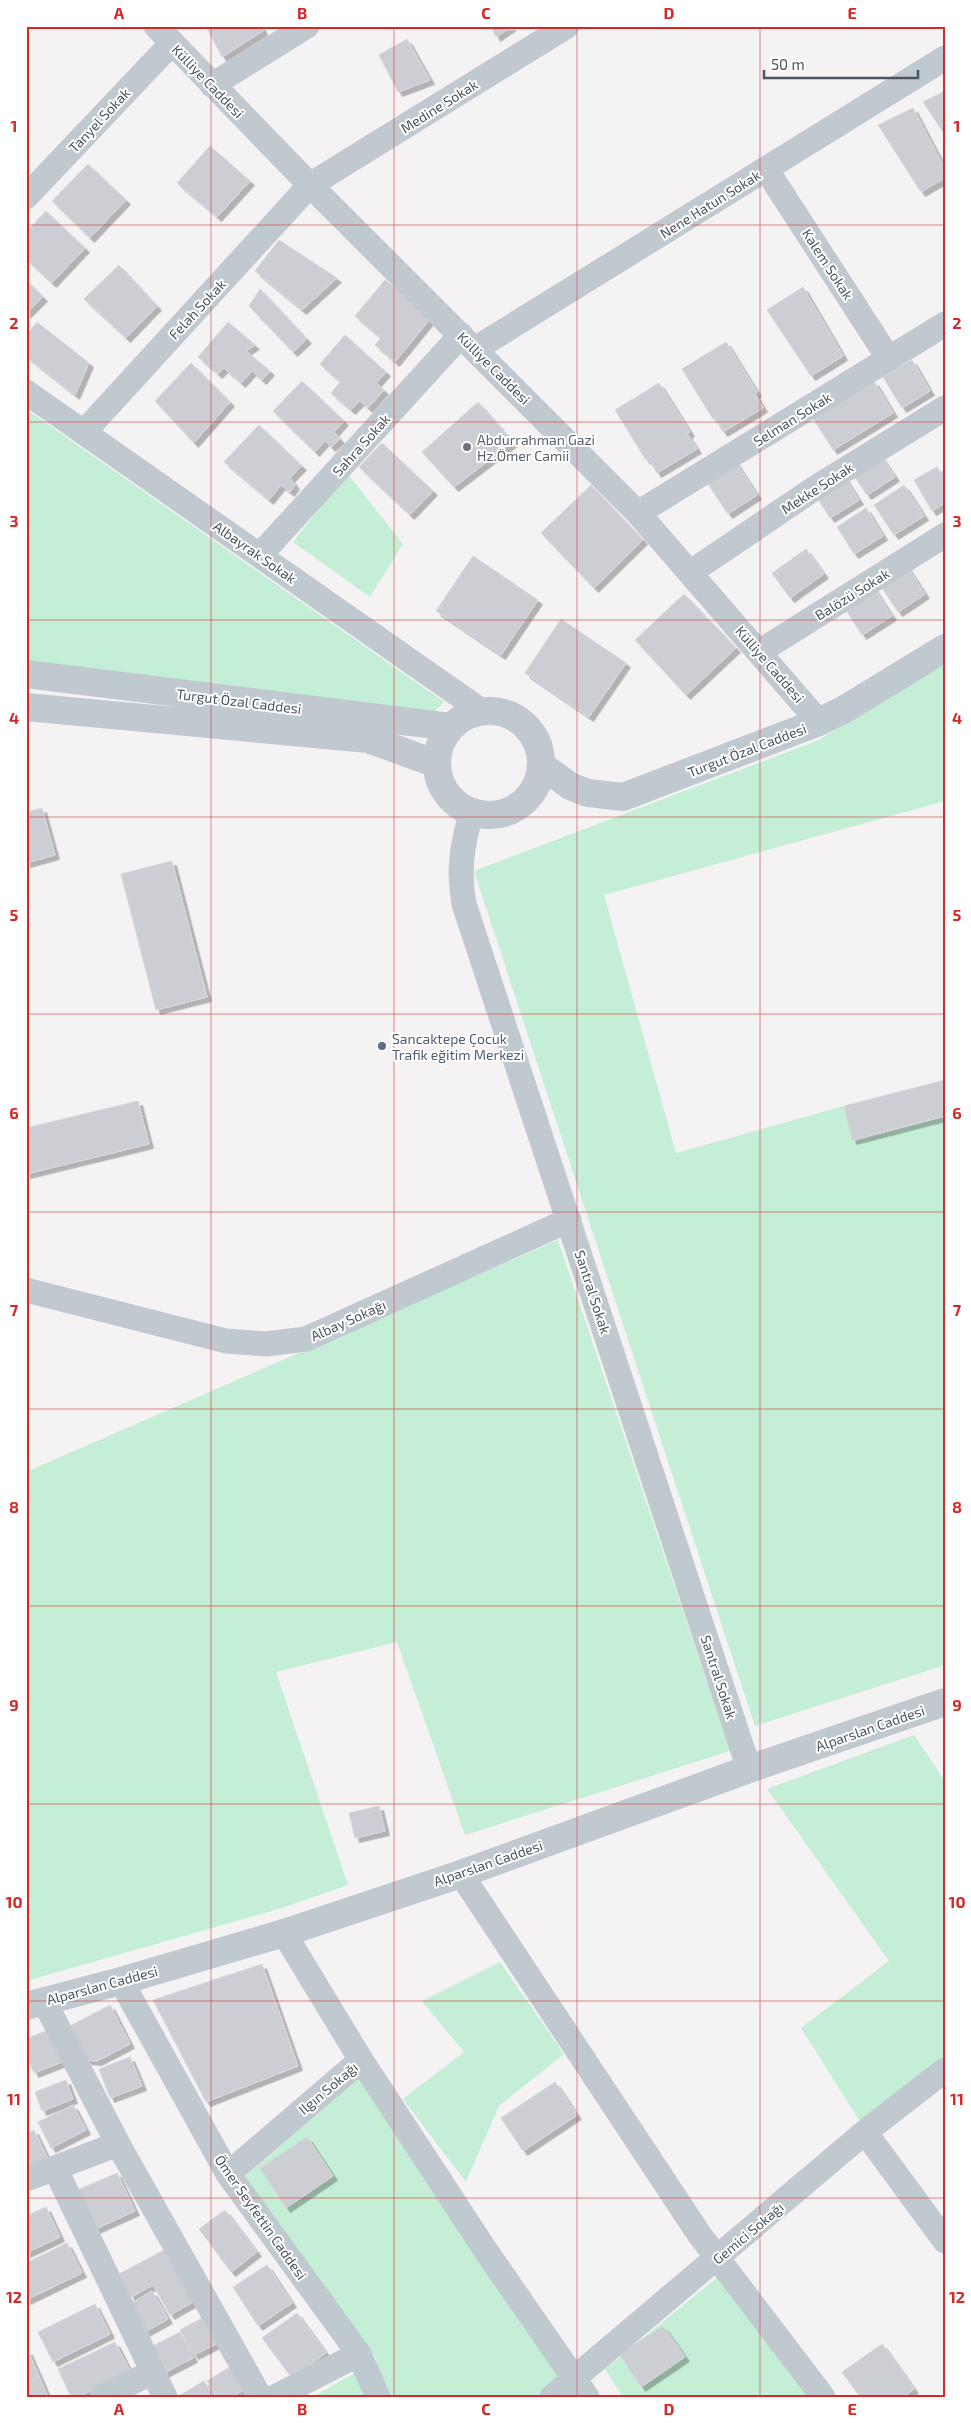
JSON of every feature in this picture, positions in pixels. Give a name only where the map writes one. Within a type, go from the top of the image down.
[{"type":"street","points":[[212,85],[307,26]]},
{"type":"street","name":"Medine Sokak","points":[[310,185],[567,26]]},
{"type":"street","name":"Külliye Caddesi","points":[[164,35],[310,185],[638,513],[819,722]]},
{"type":"street","name":"Tanyel Sokak","points":[[26,197],[164,35]]},
{"type":"street","name":"Nene Hatun Sokak","points":[[468,342],[766,169],[945,58]]},
{"type":"street","name":"Kalem Sokak","points":[[766,169],[889,359]]},
{"type":"street","name":"Felah Sokak","points":[[84,432],[310,185]]},
{"type":"street","name":"Selman Sokak","points":[[638,513],[945,324]]},
{"type":"street","name":"Sahra Sokak","points":[[260,555],[468,342]]},
{"type":"street","name":"Albayrak Sokak","points":[[26,392],[483,712]]},
{"type":"street","name":"Mekke Sokak","points":[[691,572],[812,490],[945,408]]},
{"type":"street","name":"Balözü Sokak","points":[[759,652],[945,536]]},
{"type":"street","name":"Turgut Özal Caddesi","points":[[541,765],[570,786],[588,793],[623,797],[819,722],[845,709],[945,648]]},
{"type":"street","name":"Turgut Özal Caddesi","points":[[26,674],[451,727]]},
{"type":"street","name":"Turgut Özal Caddesi","points":[[26,707],[368,739],[437,764]]},
{"type":"street","points":[[483,712],[501,712],[517,719],[530,731],[538,748],[541,765],[538,782],[528,798],[516,808],[500,814],[483,815],[472,812],[453,802],[443,789],[437,773],[442,741],[451,727],[466,716],[483,712]]},
{"type":"street","name":"Santral Sokak","points":[[472,812],[461,858],[460,882],[464,904],[749,1770]]},
{"type":"street","name":"Albay Sokağı","points":[[26,1290],[226,1341],[266,1344],[306,1339],[569,1220]]},
{"type":"street","name":"Alparslan Caddesi","points":[[35,2003],[121,1981],[284,1933],[461,1874],[749,1770],[945,1702]]},
{"type":"street","points":[[461,1874],[699,2234],[823,2397]]},
{"type":"street","name":"Ilgın Sokağı","points":[[228,2174],[361,2060],[284,1933]]},
{"type":"street","name":"Ömer Seyfettin Caddesi","points":[[121,1981],[228,2174],[359,2354],[378,2397]]},
{"type":"street","points":[[35,2003],[118,2144],[260,2397]]},
{"type":"street","points":[[361,2060],[486,2251],[580,2388]]},
{"type":"street","name":"Gemici Sokağı","points":[[552,2397],[580,2388],[718,2258],[865,2132],[945,2070]]},
{"type":"street","points":[[865,2132],[945,2240]]},
{"type":"street","points":[[26,2179],[118,2144]]},
{"type":"street","points":[[55,2168],[165,2397]]},
{"type":"street","points":[[275,2397],[359,2354]]},
{"type":"street","points":[[102,2397],[153,2372]]},
{"type":"green space","points":[[26,409],[444,702],[428,718],[26,662]]},
{"type":"green space","points":[[347,473],[403,544],[370,597],[293,542]]},
{"type":"green space","points":[[945,662],[945,801],[604,895],[676,1153],[844,1106],[854,1142],[945,1117],[945,1665],[755,1726],[474,871],[819,740]]},
{"type":"green space","points":[[558,1240],[730,1751],[465,1835],[397,1642],[276,1672],[348,1885],[282,1908],[26,1981],[26,1472]]},
{"type":"green space","points":[[914,1735],[945,1781],[945,2059],[861,2123],[801,2028],[889,1961],[767,1789]]},
{"type":"green space","points":[[500,1962],[564,2054],[499,2106],[466,2182],[403,2099],[464,2052],[422,2001]]},
{"type":"green space","points":[[361,2075],[583,2397],[313,2397],[377,2360],[245,2177]]},
{"type":"green space","points":[[719,2276],[807,2397],[623,2397],[605,2369]]},
{"type":"building","points":[[206,26],[261,26],[263,31],[222,57]]},
{"type":"building","points":[[491,26],[512,26],[496,37]]},
{"type":"building","points":[[407,39],[430,80],[398,92],[379,55]]},
{"type":"building","points":[[945,91],[945,135],[923,102]]},
{"type":"building","points":[[913,108],[945,169],[945,178],[921,192],[878,125]]},
{"type":"building","points":[[210,146],[250,181],[217,217],[177,183]]},
{"type":"building","points":[[88,164],[126,200],[90,238],[52,201]]},
{"type":"building","points":[[46,211],[85,248],[52,283],[26,259],[26,232]]},
{"type":"building","points":[[279,240],[337,278],[302,310],[255,271]]},
{"type":"building","points":[[119,265],[157,306],[126,338],[84,299]]},
{"type":"building","points":[[26,280],[43,297],[26,314]]},
{"type":"building","points":[[385,280],[431,318],[395,362],[375,345],[381,338],[355,316]]},
{"type":"building","points":[[803,287],[843,356],[811,376],[767,310]]},
{"type":"building","points":[[260,289],[307,339],[293,352],[249,306]]},
{"type":"building","points":[[37,322],[89,363],[75,395],[26,356],[26,336]]},
{"type":"building","points":[[228,322],[255,345],[246,351],[270,371],[262,380],[252,371],[241,383],[224,368],[218,374],[198,357]]},
{"type":"building","points":[[345,335],[386,372],[376,383],[384,390],[368,408],[360,401],[351,410],[331,393],[340,382],[320,364]]},
{"type":"building","points":[[726,342],[757,392],[755,394],[763,408],[723,432],[682,369]]},
{"type":"building","points":[[912,360],[930,391],[902,408],[883,377]]},
{"type":"building","points":[[191,363],[230,402],[194,443],[155,401]]},
{"type":"building","points":[[302,381],[344,421],[334,432],[340,439],[331,447],[325,441],[315,452],[273,411]]},
{"type":"building","points":[[874,381],[893,413],[833,450],[813,418]]},
{"type":"building","points":[[659,383],[690,432],[687,434],[697,449],[657,473],[649,459],[646,460],[615,410]]},
{"type":"building","name":"Abdurrahman Gazi Hz.Ömer Camii","points":[[478,402],[513,442],[454,487],[422,452]]},
{"type":"building","points":[[259,425],[302,466],[290,478],[295,485],[290,492],[281,485],[269,500],[224,462]]},
{"type":"building","points":[[382,443],[433,491],[410,515],[359,467]]},
{"type":"building","points":[[878,452],[895,477],[867,495],[850,470]]},
{"type":"building","points":[[735,461],[757,495],[728,514],[706,481]]},
{"type":"building","points":[[937,467],[945,479],[945,503],[932,511],[914,480]]},
{"type":"building","points":[[843,475],[859,500],[830,518],[814,493]]},
{"type":"building","points":[[591,485],[643,540],[594,588],[541,533]]},
{"type":"building","points":[[904,485],[924,516],[894,535],[874,505]]},
{"type":"building","points":[[866,508],[883,536],[854,554],[837,527]]},
{"type":"building","points":[[806,549],[824,574],[790,598],[772,573]]},
{"type":"building","points":[[473,556],[538,600],[501,655],[436,611]]},
{"type":"building","points":[[904,562],[925,594],[898,612],[877,580]]},
{"type":"building","points":[[871,584],[892,616],[862,635],[842,604]]},
{"type":"building","points":[[684,594],[736,648],[686,695],[635,640]]},
{"type":"building","points":[[561,619],[626,663],[589,717],[525,673]]},
{"type":"building","points":[[42,808],[55,855],[26,863],[26,812]]},
{"type":"building","points":[[172,861],[207,997],[156,1010],[121,874]]},
{"type":"building","points":[[945,1080],[945,1116],[852,1140],[844,1106]]},
{"type":"building","points":[[138,1101],[149,1144],[26,1174],[26,1128]]},
{"type":"building","points":[[379,1806],[385,1831],[355,1838],[349,1813]]},
{"type":"building","points":[[262,1964],[298,2066],[206,2102],[153,2000]]},
{"type":"building","points":[[110,2005],[130,2044],[97,2061],[87,2060],[70,2026]]},
{"type":"building","points":[[48,2030],[62,2062],[34,2073],[26,2054],[26,2039]]},
{"type":"building","points":[[130,2057],[142,2086],[110,2098],[99,2069]]},
{"type":"building","points":[[66,2080],[73,2099],[42,2111],[35,2092]]},
{"type":"building","points":[[555,2082],[577,2115],[523,2151],[501,2118]]},
{"type":"building","points":[[73,2105],[86,2130],[51,2148],[38,2122]]},
{"type":"building","points":[[34,2130],[48,2159],[26,2169],[26,2134]]},
{"type":"building","points":[[307,2137],[333,2176],[286,2208],[260,2168]]},
{"type":"building","points":[[117,2173],[135,2211],[91,2231],[73,2192]]},
{"type":"building","points":[[46,2207],[60,2237],[26,2253],[26,2216]]},
{"type":"building","points":[[225,2210],[257,2252],[231,2272],[199,2229]]},
{"type":"building","points":[[67,2243],[82,2273],[26,2300],[26,2263]]},
{"type":"building","points":[[166,2249],[195,2301],[170,2315],[153,2285],[131,2297],[119,2274]]},
{"type":"building","points":[[267,2265],[292,2303],[258,2326],[233,2287]]},
{"type":"building","points":[[152,2291],[168,2319],[145,2332],[130,2304]]},
{"type":"building","points":[[95,2304],[110,2334],[53,2362],[38,2332]]},
{"type":"building","points":[[297,2313],[326,2353],[292,2378],[262,2338]]},
{"type":"building","points":[[206,2316],[220,2342],[194,2355],[180,2330]]},
{"type":"building","points":[[663,2326],[685,2357],[641,2387],[619,2354]]},
{"type":"building","points":[[180,2332],[193,2358],[162,2374],[149,2348]]},
{"type":"building","points":[[115,2342],[130,2371],[78,2397],[71,2397],[58,2369]]},
{"type":"building","points":[[882,2344],[914,2389],[903,2397],[860,2397],[842,2372]]},
{"type":"building","points":[[26,2351],[28,2351],[39,2376],[26,2382]]},
{"type":"building","points":[[233,2365],[247,2388],[232,2397],[217,2397],[207,2381]]},
{"type":"building","points":[[39,2376],[48,2397],[26,2397],[26,2382]]},
{"type":"building","points":[[204,2381],[214,2397],[177,2397]]},
{"type":"place","name":"Abdurrahman Gazi Hz.Ömer Camii","points":[[467,447]]},
{"type":"place","name":"Sancaktepe Çocuk Trafik eğitim Merkezi","points":[[382,1046]]}]
